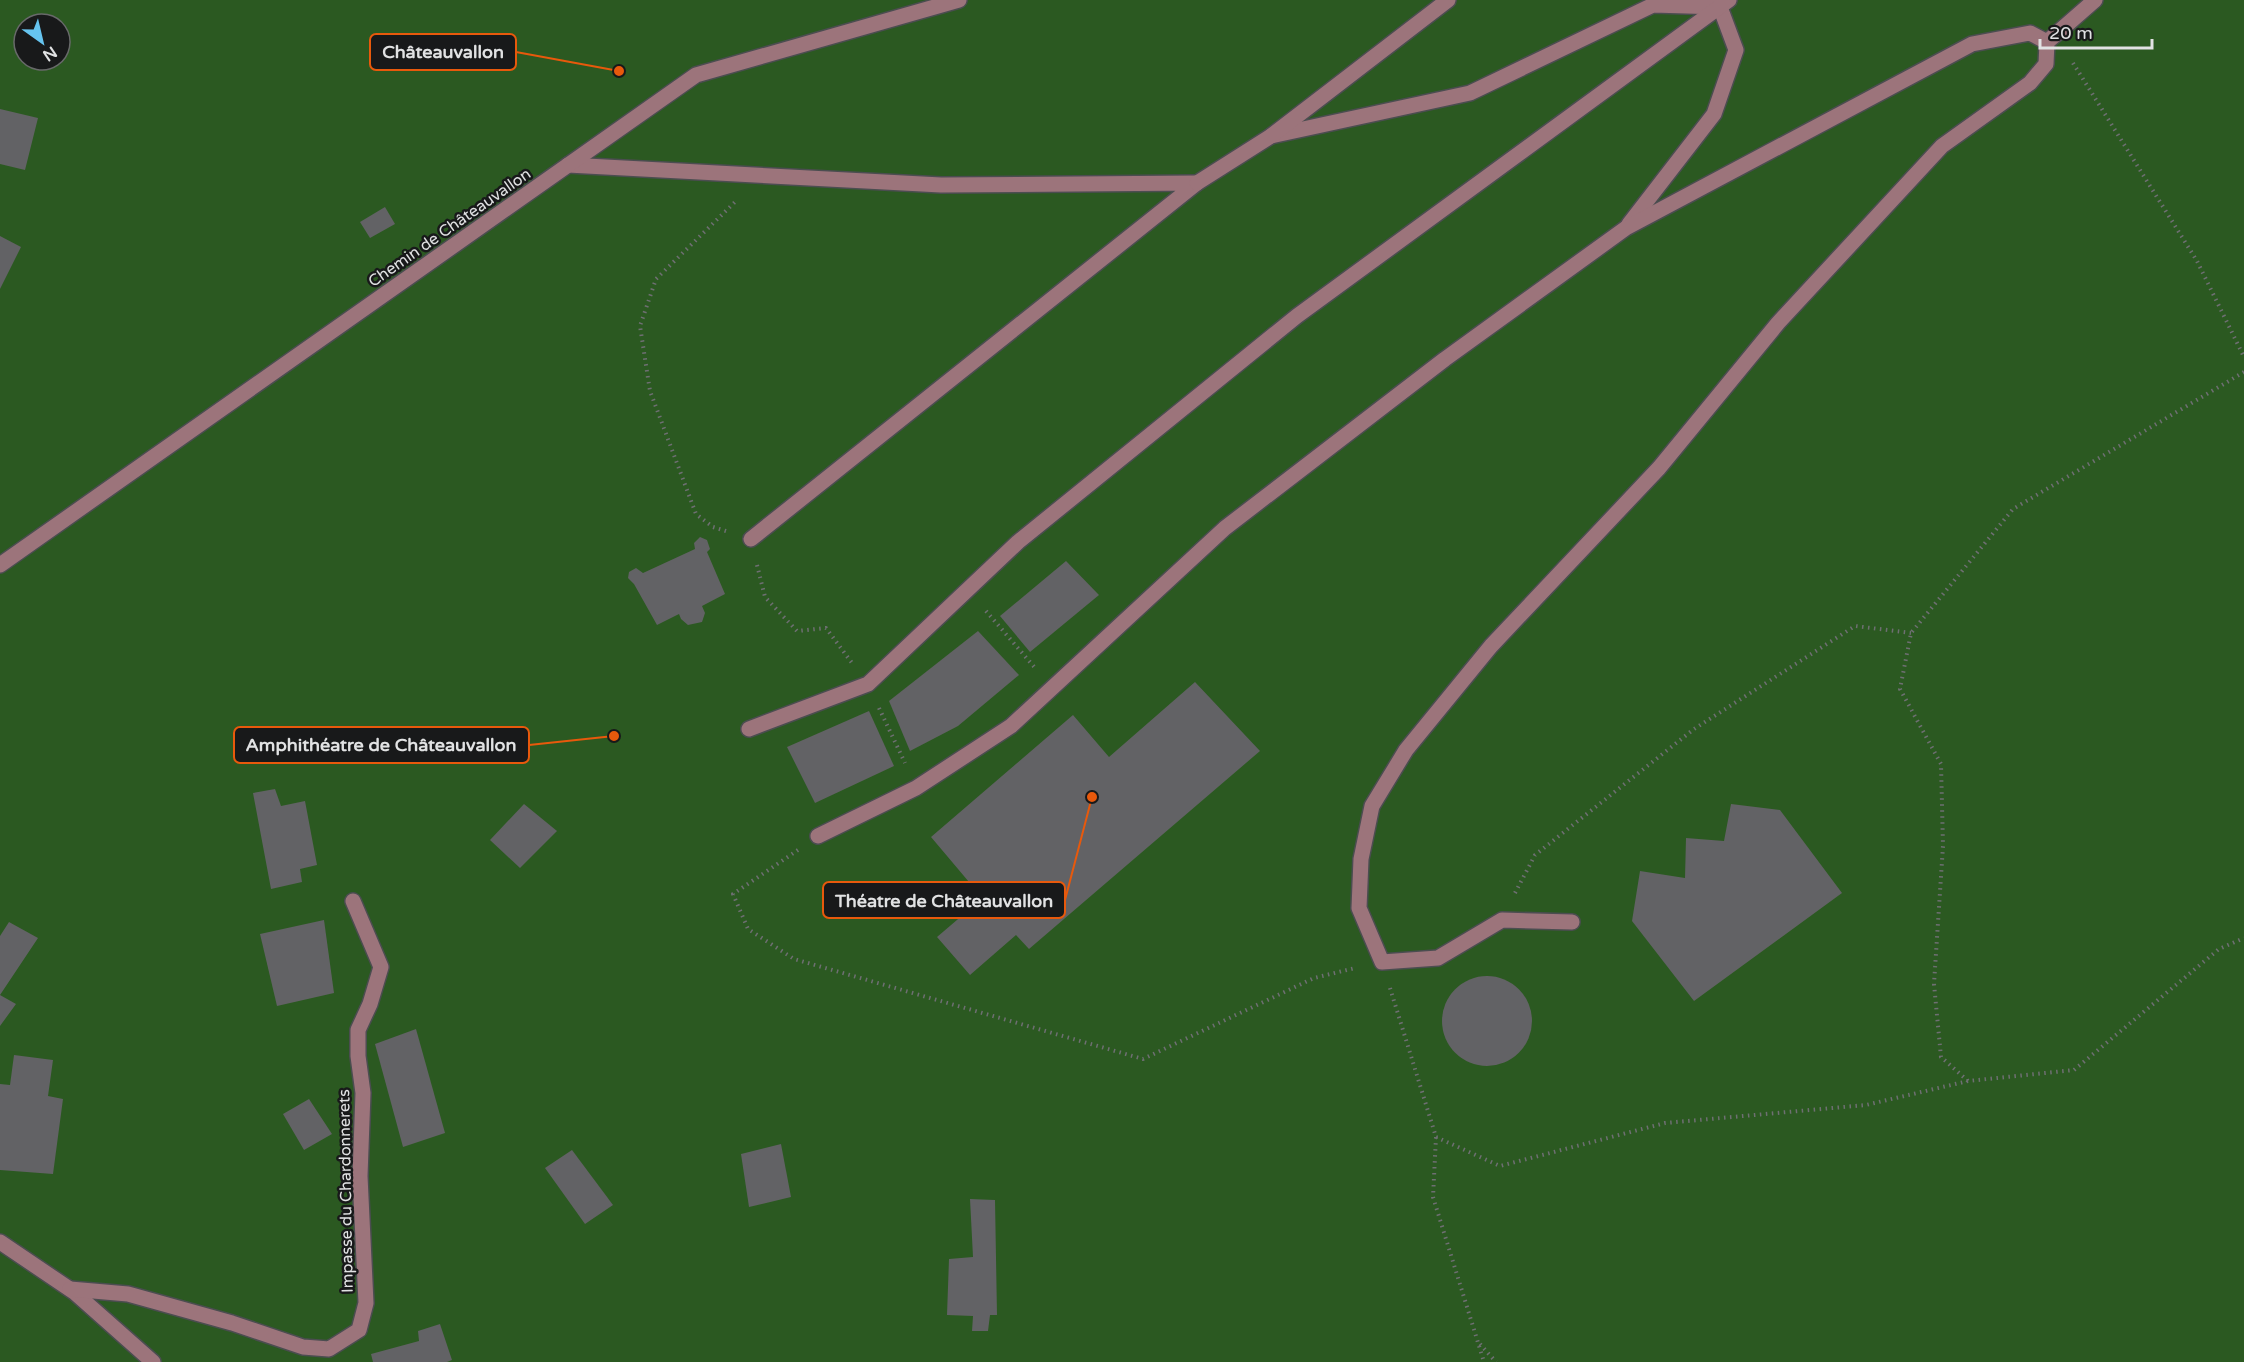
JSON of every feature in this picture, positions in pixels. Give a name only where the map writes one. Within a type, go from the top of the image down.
[{"type":"street","name":"Chemin de Châteauvallon","points":[[0,565],[696,75],[958,0]]},
{"type":"street","points":[[751,539],[1197,183],[1271,136],[1448,0]]},
{"type":"street","points":[[1572,922],[1502,920],[1438,957],[1382,962],[1359,908],[1361,859],[1372,807],[1406,750],[1491,646],[1659,468],[1778,323],[1942,146],[2030,83],[2046,64],[2047,42],[2095,0]]},
{"type":"street","points":[[1271,136],[1470,93],[1653,5],[1725,3]]},
{"type":"street","points":[[1626,228],[1714,114],[1736,50],[1725,3]]},
{"type":"street","points":[[749,729],[868,684],[1018,542],[1297,316],[1725,3]]},
{"type":"street","points":[[818,836],[916,788],[1011,726],[1225,528],[1445,359],[1626,228],[1972,44],[2030,33],[2047,42]]},
{"type":"street","points":[[568,165],[941,185],[1197,183]]},
{"type":"street","name":"Impasse du Chardonnerets","points":[[69,1289],[128,1294],[232,1323],[303,1347],[329,1349],[358,1330],[366,1303],[360,1176],[363,1093],[358,1030],[370,1004],[381,967],[353,901]]},
{"type":"street","points":[[0,1242],[69,1289],[153,1362]]},
{"type":"path","points":[[2047,42],[2068,56],[2197,261],[2244,357]]},
{"type":"path","points":[[762,175],[656,279],[640,326],[650,391],[696,514],[713,527],[751,539],[765,597],[797,631],[826,628],[868,684],[916,788]]},
{"type":"path","points":[[1968,1081],[1941,1057],[1934,984],[1943,846],[1941,764],[1900,689],[1911,633],[2013,509],[2244,372]]},
{"type":"path","points":[[968,590],[1052,688]]},
{"type":"path","points":[[1502,920],[1535,855],[1694,729],[1854,626],[1911,633]]},
{"type":"path","points":[[818,836],[733,894],[748,929],[794,959],[1143,1059],[1314,978],[1382,962],[1436,1137],[1433,1197],[1484,1362]]},
{"type":"path","points":[[1436,1137],[1500,1166],[1665,1123],[1866,1105],[1968,1081],[2074,1070],[2219,949],[2244,938]]},
{"type":"path","points":[[1477,1342],[1496,1362]]},
{"type":"green space","points":[[0,0],[2244,0],[2244,1362],[0,1362]]},
{"type":"building","points":[[0,109],[38,118],[25,170],[0,164]]},
{"type":"building","points":[[385,207],[395,224],[370,238],[360,222]]},
{"type":"building","points":[[0,236],[21,247],[0,289]]},
{"type":"building","points":[[700,537],[707,540],[710,549],[707,552],[725,594],[702,606],[705,613],[702,622],[688,625],[679,614],[657,625],[634,584],[628,578],[629,572],[636,568],[643,573],[695,549],[694,543]]},
{"type":"building","points":[[1066,561],[1099,595],[1030,652],[1000,616]]},
{"type":"building","points":[[978,631],[1019,675],[958,726],[910,751],[889,701]]},
{"type":"building","points":[[1195,682],[1260,751],[1029,949],[1016,935],[970,975],[937,937],[971,908],[958,892],[969,882],[931,837],[1073,715],[1109,757]]},
{"type":"building","points":[[869,711],[894,766],[815,803],[787,747]]},
{"type":"building","points":[[275,789],[281,806],[305,801],[317,865],[300,869],[302,882],[271,889],[253,793]]},
{"type":"building","points":[[524,804],[557,831],[520,868],[490,840]]},
{"type":"building","points":[[1731,804],[1780,810],[1842,893],[1694,1001],[1632,921],[1640,871],[1685,878],[1686,838],[1724,841]]},
{"type":"building","points":[[324,920],[334,993],[277,1006],[260,934]]},
{"type":"building","points":[[9,922],[38,938],[0,995],[0,936]]},
{"type":"building","points":[[1487,976],[1504,980],[1519,989],[1528,1004],[1532,1021],[1528,1038],[1519,1053],[1504,1062],[1487,1066],[1470,1062],[1455,1053],[1446,1038],[1442,1021],[1446,1004],[1455,989],[1470,980]]},
{"type":"building","points":[[0,995],[16,1004],[0,1026]]},
{"type":"building","points":[[416,1029],[445,1133],[403,1147],[375,1044]]},
{"type":"building","points":[[14,1055],[53,1060],[48,1096],[63,1099],[53,1174],[0,1170],[0,1084],[10,1085]]},
{"type":"building","points":[[309,1099],[332,1134],[304,1150],[283,1114]]},
{"type":"building","points":[[781,1144],[791,1197],[749,1207],[741,1154]]},
{"type":"building","points":[[572,1150],[613,1205],[585,1224],[545,1168]]},
{"type":"building","points":[[970,1199],[995,1200],[997,1315],[990,1315],[988,1331],[972,1331],[973,1316],[947,1315],[949,1259],[973,1257]]},
{"type":"building","points":[[440,1324],[452,1360],[447,1362],[373,1362],[371,1354],[419,1341],[418,1331]]},
{"type":"place","name":"Châteauvallon","points":[[619,71]]},
{"type":"place","name":"Amphithéatre de Châteauvallon","points":[[614,736]]},
{"type":"place","name":"Théatre de Châteauvallon","points":[[1092,797]]}]
